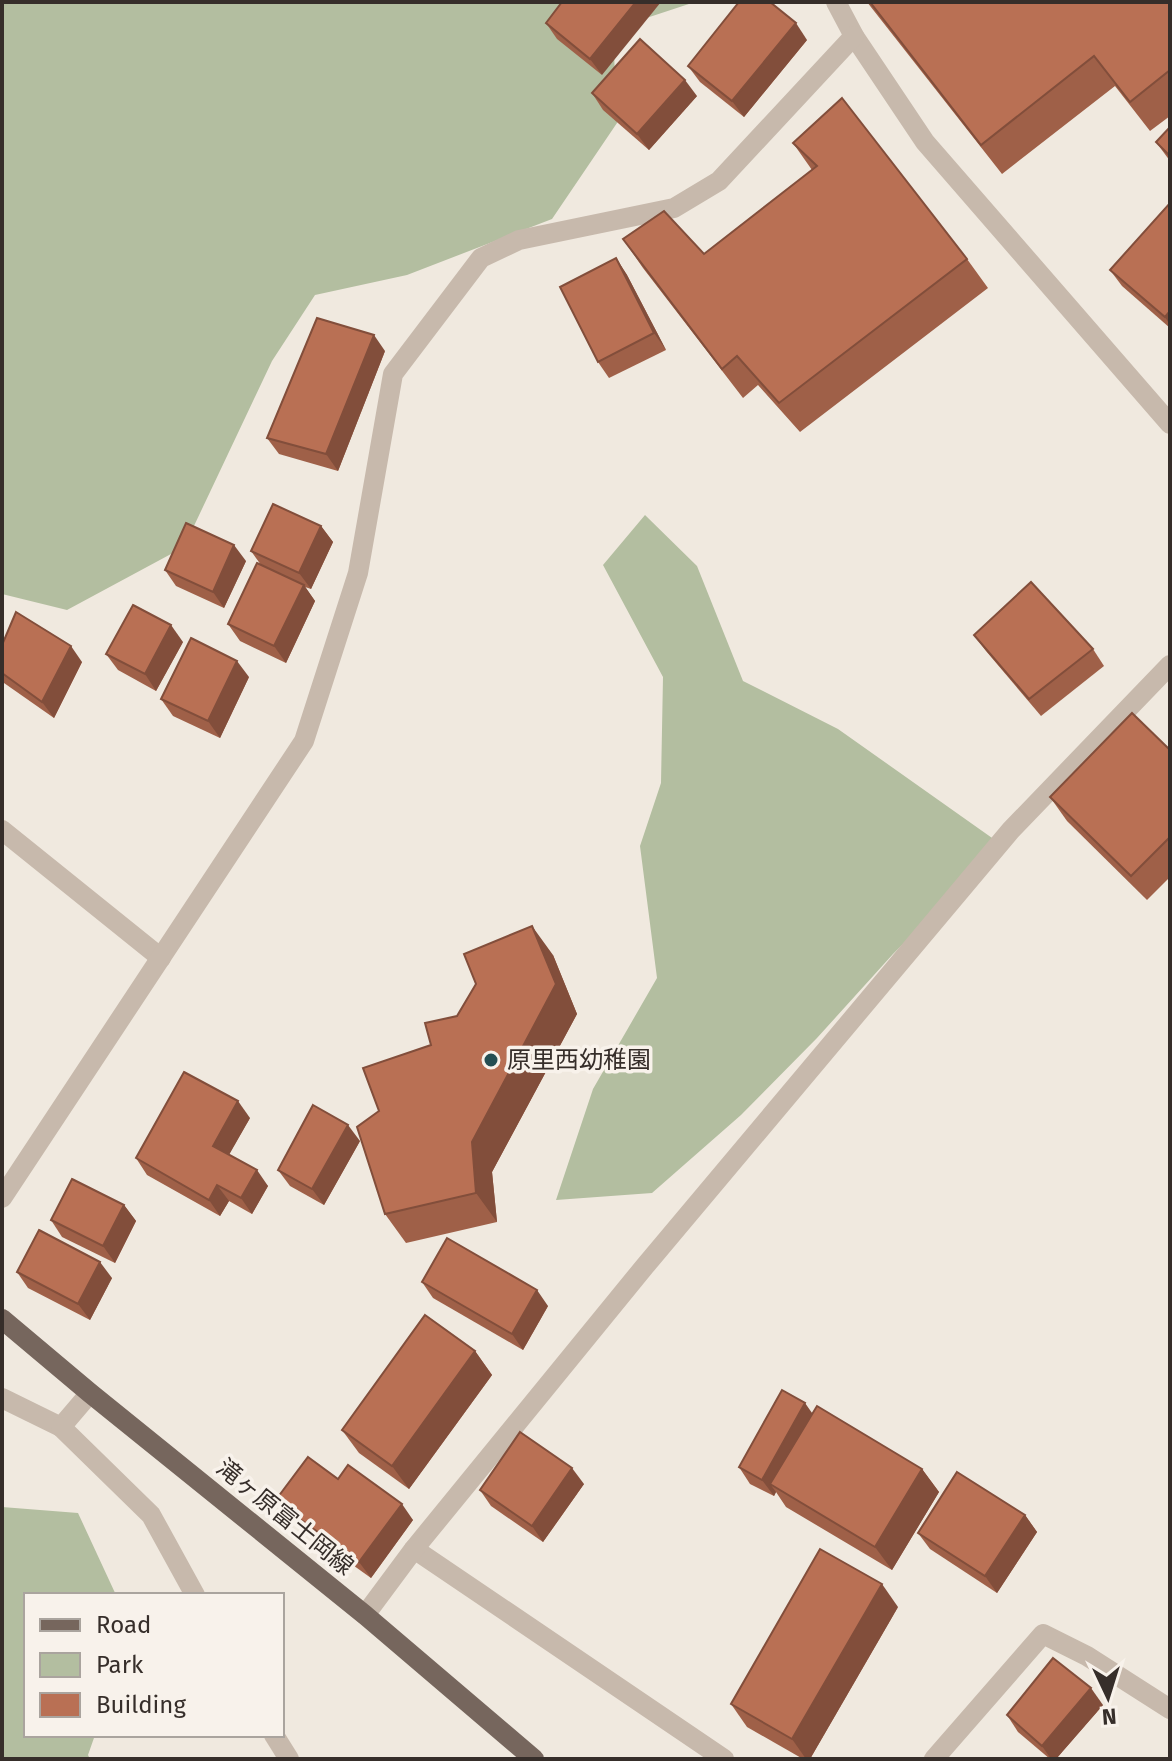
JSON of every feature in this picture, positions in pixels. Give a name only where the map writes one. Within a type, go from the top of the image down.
[{"type":"main road","name":"滝ヶ原富士岡線","points":[[2,1319],[365,1615],[534,1759]]},
{"type":"street","points":[[836,2],[854,36],[925,142],[1170,424]]},
{"type":"street","points":[[2,1198],[304,741],[358,573],[393,374],[401,362],[481,258],[519,240],[674,208],[719,181],[854,36]]},
{"type":"street","points":[[365,1615],[414,1549],[645,1266],[1011,830],[1170,665]]},
{"type":"street","points":[[2,830],[161,958]]},
{"type":"street","points":[[61,1427],[90,1393]]},
{"type":"street","points":[[2,1398],[61,1427],[151,1515],[194,1593]]},
{"type":"street","points":[[414,1549],[724,1759]]},
{"type":"street","points":[[934,1759],[1043,1634],[1087,1656],[1170,1709]]},
{"type":"street","points":[[275,1737],[289,1759]]},
{"type":"green space","points":[[2,2],[695,2],[613,29],[617,123],[552,219],[407,275],[315,295],[272,361],[184,547],[67,610],[2,594]]},
{"type":"green space","points":[[645,515],[697,566],[743,681],[838,729],[1002,845],[893,954],[817,1038],[741,1115],[652,1193],[556,1200],[593,1089],[657,978],[640,846],[661,783],[663,677],[603,565]]},
{"type":"green space","points":[[2,1507],[78,1513],[115,1593],[24,1593],[24,1737],[94,1737],[88,1755],[90,1759],[2,1759]]},
{"type":"building","points":[[562,2],[636,2],[590,59],[546,23]]},
{"type":"building","points":[[739,2],[770,2],[796,23],[732,101],[688,66]]},
{"type":"building","points":[[870,2],[1170,2],[1170,70],[1130,102],[1094,56],[981,145]]},
{"type":"building","points":[[640,39],[685,80],[637,134],[592,93]]},
{"type":"building","points":[[842,98],[967,259],[779,403],[737,356],[722,369],[623,239],[664,211],[704,254],[817,166],[793,143]]},
{"type":"building","points":[[1170,127],[1170,156],[1156,142]]},
{"type":"building","points":[[1170,203],[1170,311],[1165,317],[1110,270]]},
{"type":"building","points":[[616,258],[654,333],[598,362],[560,287]]},
{"type":"building","points":[[317,318],[374,335],[326,454],[267,438]]},
{"type":"building","points":[[273,504],[321,526],[299,573],[251,551]]},
{"type":"building","points":[[186,523],[234,545],[213,592],[165,570]]},
{"type":"building","points":[[257,563],[304,585],[274,646],[228,624]]},
{"type":"building","points":[[1031,582],[1093,649],[1029,699],[974,635]]},
{"type":"building","points":[[133,605],[171,625],[145,674],[106,654]]},
{"type":"building","points":[[16,612],[71,646],[42,702],[2,673],[2,645]]},
{"type":"building","points":[[191,638],[237,661],[208,721],[161,699]]},
{"type":"building","points":[[1132,713],[1170,750],[1170,837],[1131,876],[1050,797]]},
{"type":"building","points":[[532,926],[556,984],[472,1142],[476,1193],[385,1214],[357,1127],[379,1111],[363,1068],[431,1045],[425,1023],[457,1016],[476,984],[464,954]]},
{"type":"building","points":[[184,1072],[238,1101],[213,1146],[257,1170],[241,1198],[217,1185],[209,1200],[136,1158]]},
{"type":"building","points":[[313,1105],[348,1125],[312,1189],[278,1170]]},
{"type":"building","points":[[72,1179],[124,1205],[103,1246],[51,1220]]},
{"type":"building","points":[[39,1230],[100,1262],[78,1304],[17,1272]]},
{"type":"building","points":[[447,1238],[537,1290],[512,1334],[422,1282]]},
{"type":"building","points":[[425,1315],[475,1351],[392,1466],[342,1430]]},
{"type":"building","points":[[782,1390],[805,1403],[762,1480],[739,1467]]},
{"type":"building","points":[[817,1406],[922,1469],[875,1547],[770,1484]]},
{"type":"building","points":[[520,1432],[572,1468],[532,1526],[480,1490]]},
{"type":"building","points":[[308,1457],[338,1479],[348,1465],[402,1504],[359,1562],[275,1501]]},
{"type":"building","points":[[957,1472],[1025,1515],[985,1576],[918,1533]]},
{"type":"building","points":[[820,1549],[882,1584],[792,1739],[731,1704]]},
{"type":"building","points":[[1053,1658],[1091,1688],[1042,1746],[1007,1715]]},
{"type":"place","name":"原里西幼稚園","points":[[491,1060]]}]
